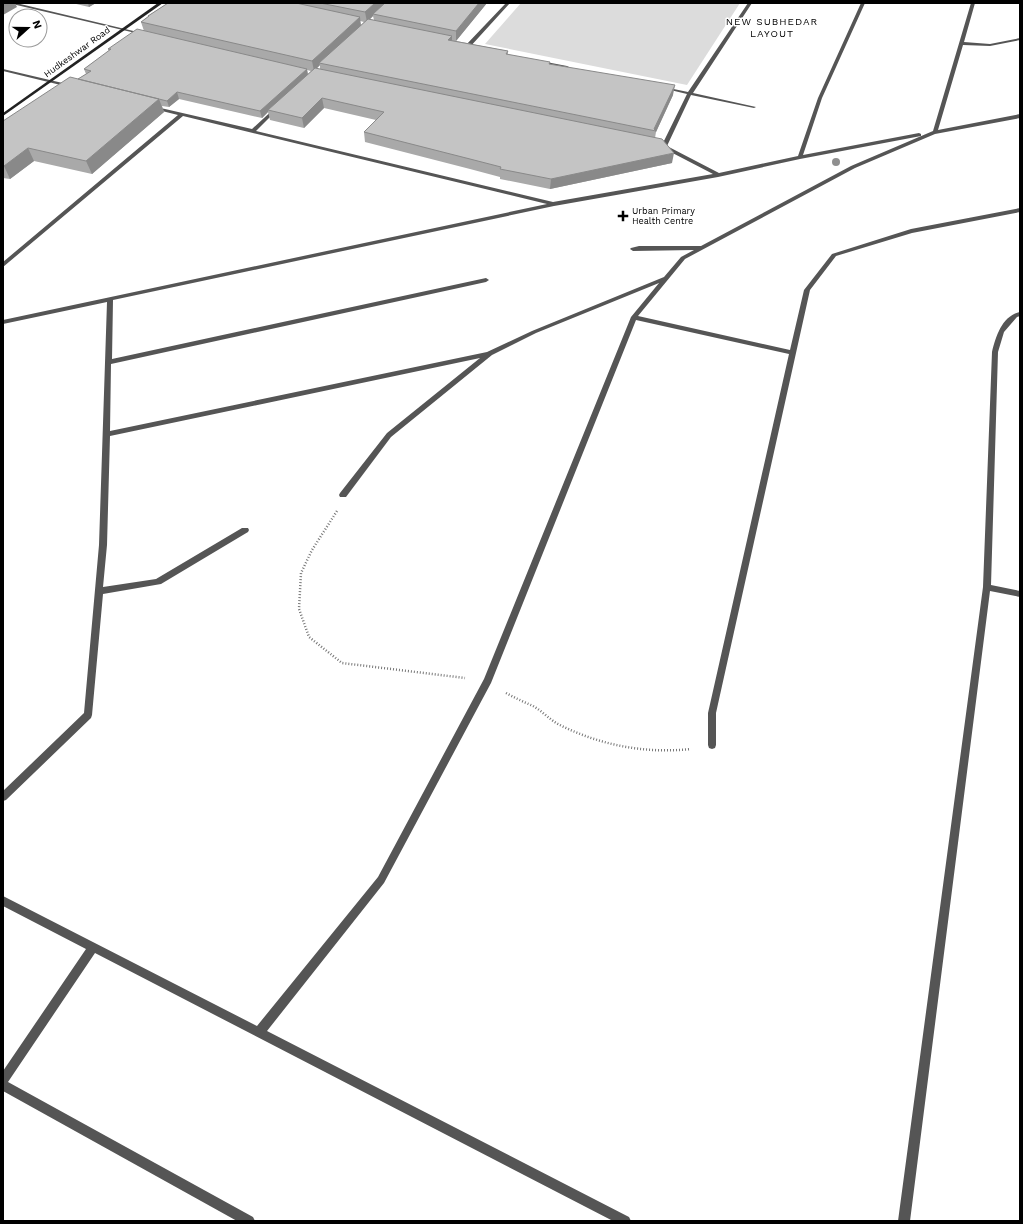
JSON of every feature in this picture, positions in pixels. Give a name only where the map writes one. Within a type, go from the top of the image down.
[{"type":"main road","name":"Hudkeshwar Road","points":[[3,115],[122,29],[161,3]]},
{"type":"street","points":[[10,3],[153,36]]},
{"type":"street","points":[[30,7],[37,3]]},
{"type":"street","points":[[467,47],[508,3]]},
{"type":"street","points":[[664,147],[690,93],[750,3]]},
{"type":"street","points":[[800,157],[820,98],[863,3]]},
{"type":"street","points":[[935,132],[973,3]]},
{"type":"street","points":[[961,43],[990,45],[1020,40]]},
{"type":"street","points":[[460,45],[475,48]]},
{"type":"street","points":[[536,61],[575,69]]},
{"type":"street","points":[[3,70],[73,87]]},
{"type":"street","points":[[659,86],[754,107]]},
{"type":"street","points":[[143,104],[554,204]]},
{"type":"street","points":[[253,131],[280,105]]},
{"type":"street","points":[[3,265],[182,114]]},
{"type":"street","points":[[3,322],[554,204],[718,175],[800,157],[1020,116]]},
{"type":"street","points":[[259,1032],[381,880],[488,680],[634,317],[683,258],[853,167],[935,132]]},
{"type":"street","points":[[656,146],[664,147],[718,175]]},
{"type":"street","points":[[712,745],[712,713],[807,290],[834,255],[911,231],[1020,210]]},
{"type":"street","points":[[633,249],[702,248]]},
{"type":"street","points":[[343,495],[389,435],[490,353],[534,332],[666,278]]},
{"type":"street","points":[[109,362],[486,280]]},
{"type":"street","points":[[3,797],[88,715],[103,545],[110,299]]},
{"type":"street","points":[[904,1221],[987,587],[995,352],[1001,331],[1015,315],[1020,314]]},
{"type":"street","points":[[634,317],[793,353]]},
{"type":"street","points":[[107,434],[490,353]]},
{"type":"street","points":[[99,591],[158,582],[245,530]]},
{"type":"street","points":[[987,587],[1020,594]]},
{"type":"street","points":[[3,901],[625,1221]]},
{"type":"street","points":[[3,1080],[93,947]]},
{"type":"street","points":[[3,1085],[249,1221]]},
{"type":"path","points":[[343,495],[337,510],[312,550],[301,573],[299,609],[309,637],[342,663],[488,680],[518,700],[536,708],[557,724],[600,742],[628,747],[674,752],[712,745]]},
{"type":"shaded area","points":[[521,3],[740,3],[687,85],[485,44]]},
{"type":"building","points":[[168,3],[296,3],[360,17],[312,61],[141,22]]},
{"type":"building","points":[[320,3],[375,3],[365,12]]},
{"type":"building","points":[[385,3],[479,3],[456,31],[373,14]]},
{"type":"building","points":[[368,19],[452,36],[448,40],[508,51],[506,54],[550,62],[549,64],[675,85],[654,129],[656,131],[319,63]]},
{"type":"building","points":[[137,29],[307,69],[260,111],[177,92],[167,101],[78,79],[91,71],[84,69],[111,49],[108,49]]},
{"type":"building","points":[[315,68],[662,139],[674,153],[551,179],[500,169],[501,167],[364,132],[384,112],[322,98],[302,118],[268,110]]},
{"type":"building","points":[[70,77],[159,99],[86,161],[28,148],[3,166],[3,121]]},
{"type":"place","name":"Urban Primary Health Centre","points":[[623,216]]},
{"type":"district","name":"NEW SUBHEDAR LAYOUT","points":[[772,26]]}]
